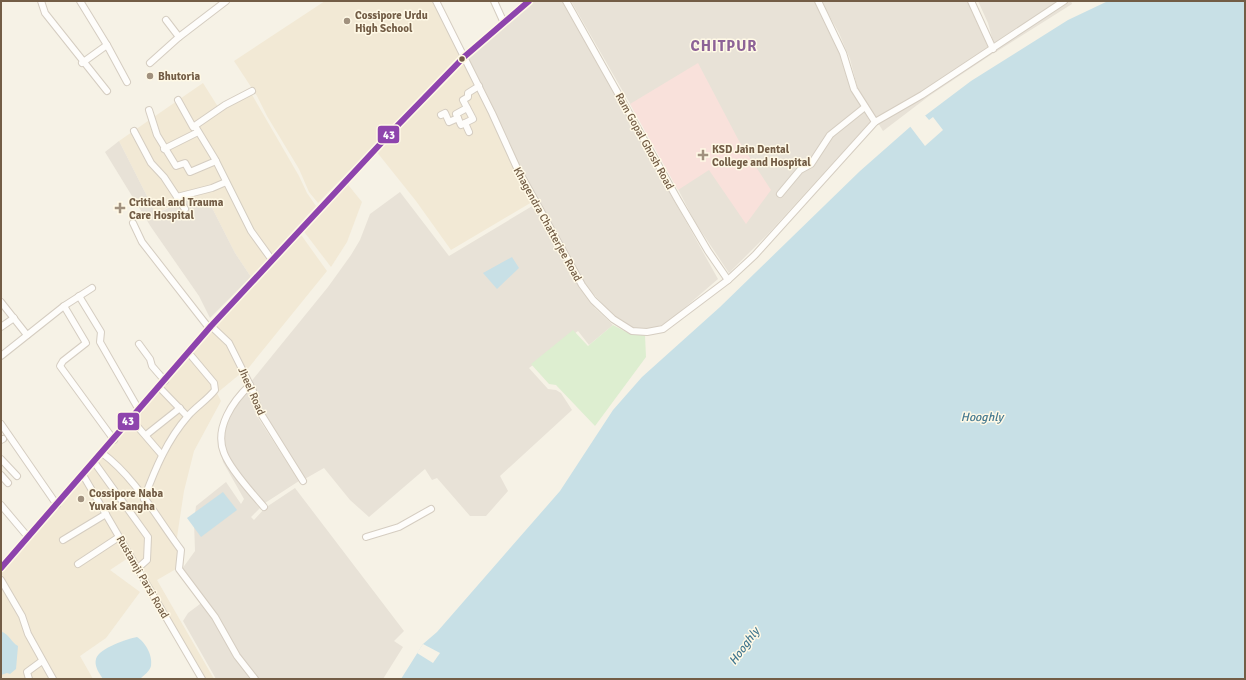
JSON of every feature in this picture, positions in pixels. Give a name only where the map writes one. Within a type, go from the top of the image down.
[{"type":"street","points":[[41,1],[45,13],[82,63],[107,92]]},
{"type":"street","points":[[80,1],[107,45],[127,82]]},
{"type":"street","points":[[150,63],[179,37],[226,1]]},
{"type":"street","name":"Khagendra Chatterjee Road","points":[[436,1],[479,86],[517,168],[556,241],[582,285],[593,300],[613,319],[632,331],[646,332],[663,328],[728,280],[781,228],[875,122],[922,95],[972,60],[993,49],[1064,1]]},
{"type":"street","points":[[494,1],[504,23]]},
{"type":"street","points":[[1,568],[114,440],[188,352],[272,260],[464,57],[529,1]]},
{"type":"street","name":"Ram Gopal Ghosh Road","points":[[566,1],[678,200],[708,251],[728,280]]},
{"type":"street","points":[[818,1],[844,53],[854,89],[875,122]]},
{"type":"street","points":[[971,1],[993,49]]},
{"type":"street","points":[[166,20],[179,37]]},
{"type":"street","points":[[82,63],[107,45]]},
{"type":"street","points":[[467,108],[456,114],[461,125],[473,119],[463,100],[468,97],[468,93],[479,86]]},
{"type":"street","points":[[164,149],[197,129],[225,105],[252,91]]},
{"type":"street","points":[[178,100],[191,126],[197,129],[216,160],[251,232],[272,260]]},
{"type":"street","points":[[780,194],[800,170],[811,164],[830,135],[865,107]]},
{"type":"street","points":[[149,110],[157,135],[164,149],[176,166],[184,163],[190,172],[216,160]]},
{"type":"street","points":[[441,115],[445,113],[449,122],[458,118]]},
{"type":"street","points":[[465,123],[470,132]]},
{"type":"street","points":[[134,131],[151,163],[164,177],[184,209]]},
{"type":"street","points":[[177,196],[212,188],[226,182]]},
{"type":"street","name":"Jheel Road","points":[[133,223],[142,242],[210,327],[229,343],[250,385],[258,409],[303,481]]},
{"type":"street","points":[[1,356],[64,306],[92,288]]},
{"type":"street","points":[[79,296],[101,332],[100,342],[139,410]]},
{"type":"street","points":[[1,302],[27,335]]},
{"type":"street","points":[[64,306],[86,343],[82,348],[63,361],[60,366],[114,440]]},
{"type":"street","points":[[1,327],[14,318]]},
{"type":"street","points":[[139,344],[150,359],[152,366],[164,381]]},
{"type":"street","points":[[144,499],[162,455],[187,416],[211,395],[215,387],[188,352]]},
{"type":"street","points":[[250,385],[233,404],[224,421],[222,442],[224,453],[247,487],[264,507]]},
{"type":"street","points":[[159,387],[187,416]]},
{"type":"street","points":[[146,435],[180,408]]},
{"type":"street","points":[[131,419],[162,455]]},
{"type":"street","points":[[1,424],[57,505]]},
{"type":"street","points":[[102,453],[114,462],[144,499],[181,550],[179,569],[215,617],[240,661],[255,679]]},
{"type":"street","points":[[1,459],[17,476]]},
{"type":"street","points":[[94,462],[148,537],[147,560],[138,568]]},
{"type":"street","points":[[1,475],[8,482]]},
{"type":"street","name":"Rustamji Parsi Road","points":[[82,476],[138,568],[202,679]]},
{"type":"street","points":[[1,505],[28,537]]},
{"type":"street","points":[[366,537],[400,527],[431,508]]},
{"type":"street","points":[[63,540],[106,514]]},
{"type":"street","points":[[78,564],[119,537]]},
{"type":"street","points":[[1,580],[22,616],[28,634],[52,679]]},
{"type":"street","points":[[29,679],[27,672],[42,661]]},
{"type":"shaded area","points":[[325,1],[433,1],[450,36],[462,54],[318,203],[309,192],[299,169],[267,116],[257,96],[234,61]]},
{"type":"shaded area","points":[[529,1],[563,1],[718,279],[667,323],[647,330],[633,329],[613,315],[586,286],[520,168],[509,141],[466,57]]},
{"type":"shaded area","points":[[571,1],[815,1],[844,56],[851,89],[870,122],[769,233],[729,273],[695,222],[667,168]]},
{"type":"shaded area","points":[[821,1],[969,1],[992,54],[929,96],[883,131],[858,90],[850,59],[839,33]]},
{"type":"shaded area","points":[[978,1],[1071,1],[1072,4],[996,52],[988,23]]},
{"type":"shaded area","points":[[464,60],[470,77],[490,113],[513,167],[532,202],[451,250],[416,201],[376,151]]},
{"type":"shaded area","name":"KSD Jain Dental College and Hospital","points":[[698,63],[739,141],[771,190],[746,224],[709,170],[678,190],[630,104]]},
{"type":"shaded area","points":[[203,83],[220,110],[251,93],[299,176],[307,193],[316,206],[251,277],[235,253],[208,200],[198,207],[180,201],[156,214],[119,141]]},
{"type":"shaded area","points":[[119,141],[156,214],[191,197],[198,207],[208,200],[235,253],[251,277],[210,318],[199,296],[151,227],[105,152]]},
{"type":"shaded area","points":[[345,181],[362,202],[347,242],[331,267],[302,229]]},
{"type":"shaded area","points":[[400,192],[449,256],[534,205],[574,276],[595,308],[613,325],[589,345],[578,331],[529,368],[548,389],[556,390],[561,393],[572,410],[500,476],[508,491],[486,516],[470,516],[437,478],[432,480],[425,469],[369,517],[350,500],[324,468],[303,480],[257,410],[250,383],[328,287],[351,255],[360,240],[370,214]]},
{"type":"shaded area","points":[[299,232],[327,271],[246,371],[231,340],[213,323]]},
{"type":"shaded area","points":[[210,327],[227,344],[235,357],[240,374],[217,393],[221,401],[194,451],[184,491],[177,537],[178,551],[176,569],[157,580],[214,679],[204,679],[85,474]]},
{"type":"shaded area","points":[[247,386],[251,394],[255,413],[299,481],[265,503],[251,517],[254,520],[265,508],[295,488],[404,631],[394,641],[403,647],[383,679],[216,679],[183,621],[188,613],[204,601],[182,569],[195,551],[194,522],[196,506],[226,482],[241,504],[244,499],[223,462],[220,442],[226,415],[236,395]]},
{"type":"shaded area","points":[[82,477],[128,558],[110,570],[140,592],[106,638],[80,656],[93,679],[55,679],[32,638],[23,614],[1,573],[1,568]]},
{"type":"shaded area","points":[[1,583],[29,638],[51,679],[1,679]]},
{"type":"green space","points":[[613,325],[632,335],[645,335],[646,357],[595,426],[556,385],[549,384],[531,364],[573,330],[588,346]]},
{"type":"water","name":"Hooghly","points":[[1108,1],[1245,1],[1245,679],[401,679],[423,644],[437,632],[560,491],[613,410],[642,377],[720,307],[860,171],[910,127],[971,81],[1068,20]]},
{"type":"water","points":[[512,257],[519,268],[497,289],[483,273]]},
{"type":"water","points":[[223,492],[237,510],[201,537],[187,518]]},
{"type":"water","points":[[1,631],[18,646],[16,669],[10,674],[7,673],[1,675]]},
{"type":"water","points":[[137,637],[143,642],[150,653],[151,666],[148,671],[140,679],[103,679],[97,669],[96,659],[98,655],[102,651],[114,645]]},
{"type":"pier","points":[[923,113],[929,120],[933,117],[943,130],[925,146],[909,125]]},
{"type":"pier","points":[[423,644],[440,653],[433,663],[417,653]]},
{"type":"transit line","name":"43","points":[[1,568],[211,326],[398,125],[464,57],[529,1]]},
{"type":"place","name":"Cossipore Urdu High School","points":[[347,21]]},
{"type":"place","name":"Bhutoria","points":[[150,76]]},
{"type":"place","name":"KSD Jain Dental College and Hospital","points":[[703,155]]},
{"type":"place","name":"Critical and Trauma Care Hospital","points":[[120,208]]},
{"type":"place","name":"Cossipore Naba Yuvak Sangha","points":[[81,499]]},
{"type":"district","name":"CHITPUR","points":[[724,46]]}]
